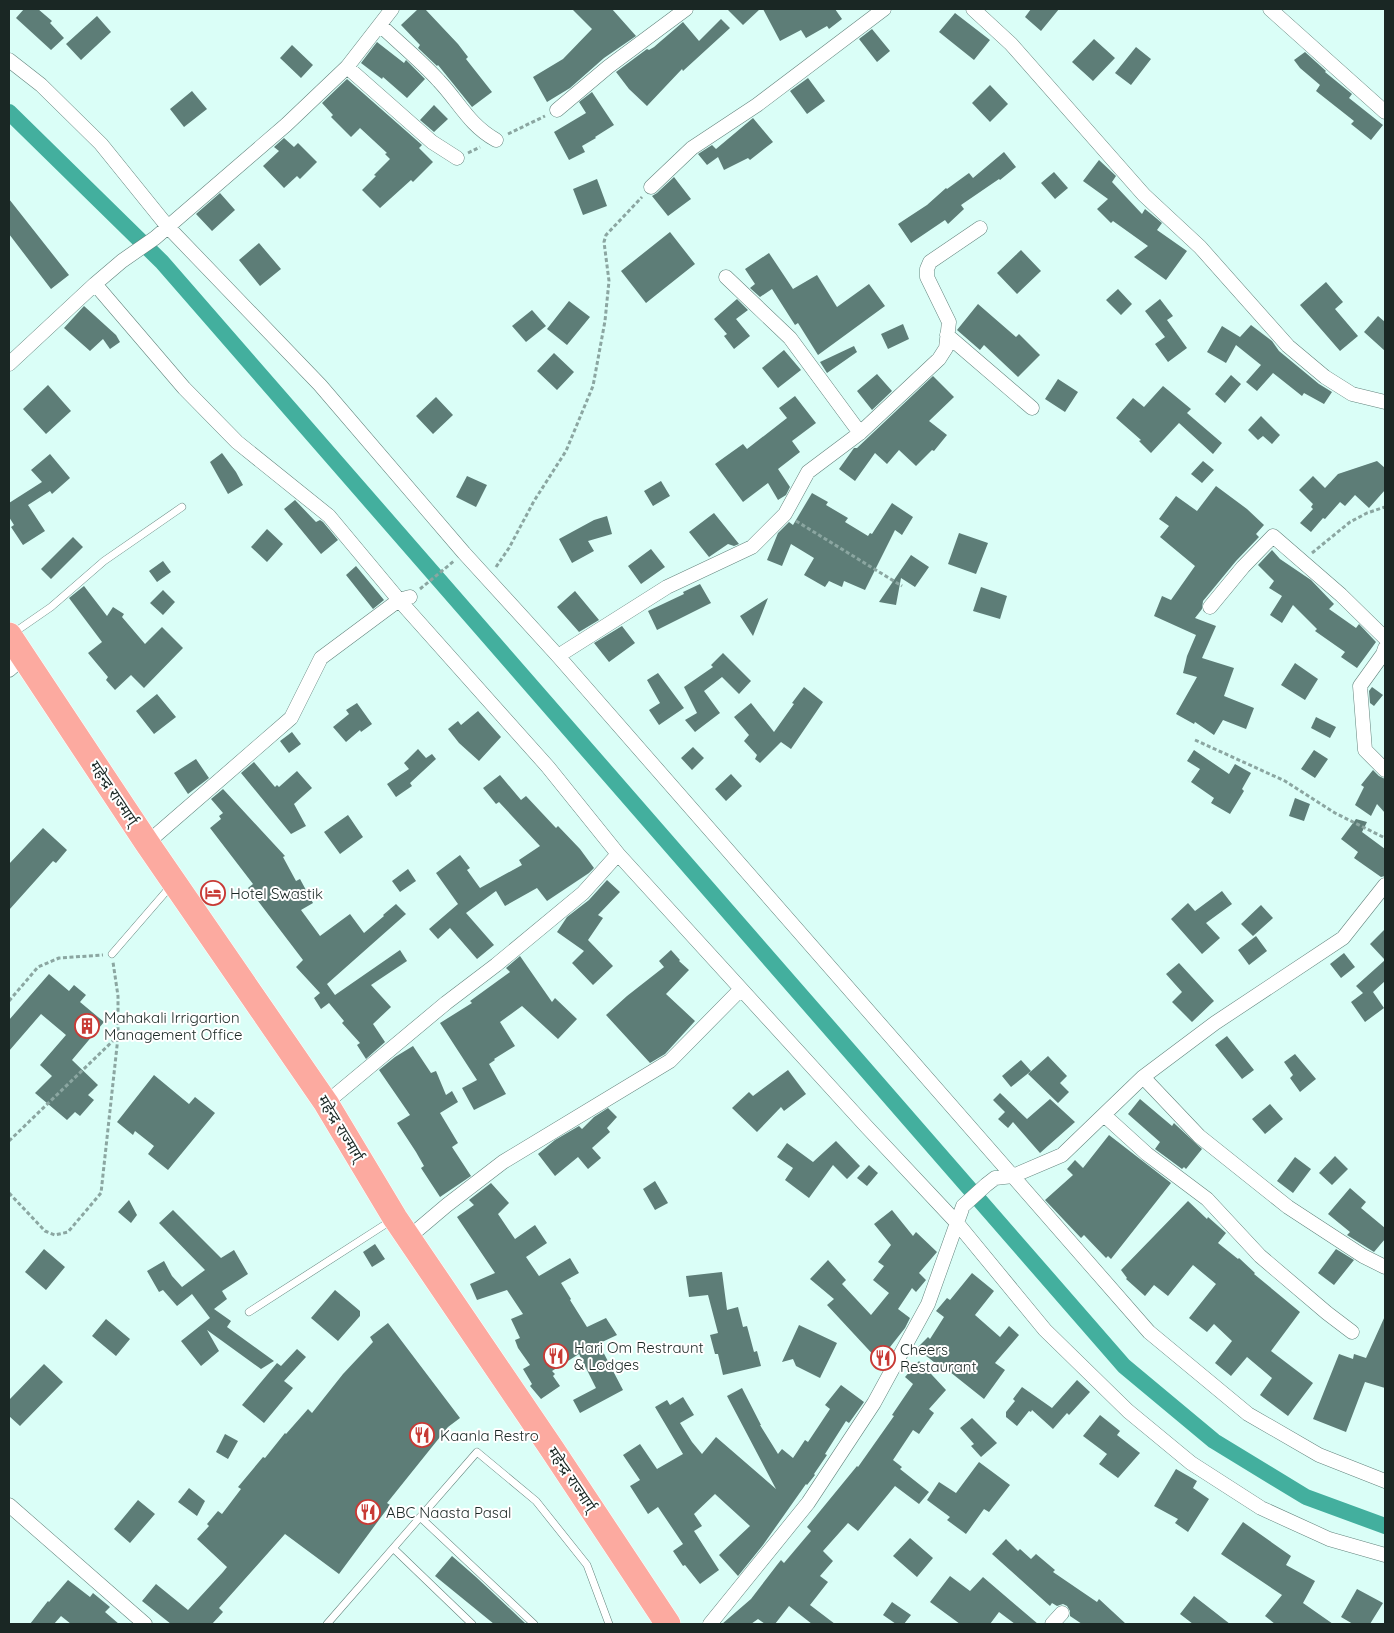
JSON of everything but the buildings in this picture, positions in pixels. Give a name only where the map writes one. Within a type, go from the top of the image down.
[{"type":"highway","name":"महेन्द्र राज्मार्ग्","points":[[9,635],[16,664],[175,882],[326,1103],[401,1228],[661,1617]]},
{"type":"street","points":[[9,364],[95,284],[122,261],[155,238],[286,125],[347,67],[392,9]]},
{"type":"street","points":[[557,110],[608,67],[686,9]]},
{"type":"street","points":[[651,187],[692,148],[757,106],[884,9]]},
{"type":"street","points":[[973,9],[1011,44],[1144,195],[1200,247],[1288,346],[1325,377],[1352,394],[1385,402]]},
{"type":"street","points":[[1270,9],[1385,112]]},
{"type":"street","points":[[380,25],[439,81],[473,124],[496,140]]},
{"type":"street","points":[[9,60],[41,85],[101,144],[168,227],[320,385],[487,580],[558,656],[1149,1332],[1248,1414],[1319,1455],[1385,1481]]},
{"type":"street","points":[[347,67],[432,142],[457,158]]},
{"type":"street","points":[[558,656],[667,587],[752,547],[785,514],[808,472],[860,433],[939,359],[946,348],[949,322],[927,277],[927,269],[930,262],[980,228]]},
{"type":"street","points":[[726,277],[790,338],[860,433]]},
{"type":"street","points":[[95,284],[184,388],[237,442],[329,516],[404,599],[548,767],[618,854],[957,1223],[1045,1330],[1128,1411],[1191,1463],[1261,1508],[1329,1539],[1385,1554]]},
{"type":"street","points":[[947,335],[1032,408]]},
{"type":"street","points":[[1210,607],[1243,567],[1273,536],[1341,595],[1385,638]]},
{"type":"street","points":[[147,843],[291,718],[321,658],[404,599]]},
{"type":"street","points":[[1385,648],[1383,654],[1360,686],[1365,750],[1385,770]]},
{"type":"street","points":[[326,1103],[446,1003],[584,893],[618,854]]},
{"type":"street","points":[[710,1624],[808,1503],[874,1403],[928,1304],[963,1206],[995,1178],[1013,1176],[1062,1155],[1143,1077],[1215,1024],[1343,938],[1385,885]]},
{"type":"street","points":[[401,1228],[447,1205],[503,1162],[670,1060],[741,989]]},
{"type":"street","points":[[1143,1077],[1199,1136],[1288,1206],[1363,1256],[1385,1267]]},
{"type":"street","points":[[1104,1115],[1147,1154],[1208,1199],[1260,1256],[1326,1313],[1352,1332]]},
{"type":"street","points":[[9,1505],[145,1624]]},
{"type":"street","points":[[1052,1624],[1062,1613]]},
{"type":"lane","points":[[9,635],[51,607],[104,561],[182,508]]},
{"type":"lane","points":[[112,954],[175,882]]},
{"type":"lane","points":[[249,1312],[401,1228]]},
{"type":"lane","points":[[339,1624],[330,1621],[478,1452],[536,1501],[587,1566],[609,1624]]},
{"type":"lane","points":[[420,1517],[534,1624]]},
{"type":"lane","points":[[394,1549],[472,1624]]},
{"type":"path","points":[[487,580],[566,451],[593,386],[610,281],[604,242],[606,235],[651,187]]},
{"type":"path","points":[[1301,560],[1350,522],[1367,513],[1385,507]]},
{"type":"path","points":[[785,514],[902,586]]},
{"type":"path","points":[[404,599],[454,562]]},
{"type":"path","points":[[1194,740],[1285,781],[1335,813],[1385,838]]},
{"type":"path","points":[[9,1000],[38,967],[58,958],[112,954],[118,996],[118,1036],[100,1193],[68,1232],[55,1235],[46,1231],[9,1193]]},
{"type":"path","points":[[9,1141],[118,1036]]},
{"type":"waterway","points":[[9,112],[162,262],[1124,1366],[1214,1441],[1306,1497],[1385,1526]]},
{"type":"place","name":"Hotel Swastik","points":[[213,893]]},
{"type":"place","name":"Mahakali Irrigartion Management Office","points":[[87,1026]]},
{"type":"place","name":"Hari Om Restraunt & Lodges","points":[[556,1356]]},
{"type":"place","name":"Cheers Restaurant","points":[[883,1358]]},
{"type":"place","name":"Kaanla Restro","points":[[422,1435]]},
{"type":"place","name":"ABC Naasta Pasal","points":[[368,1512]]}]
